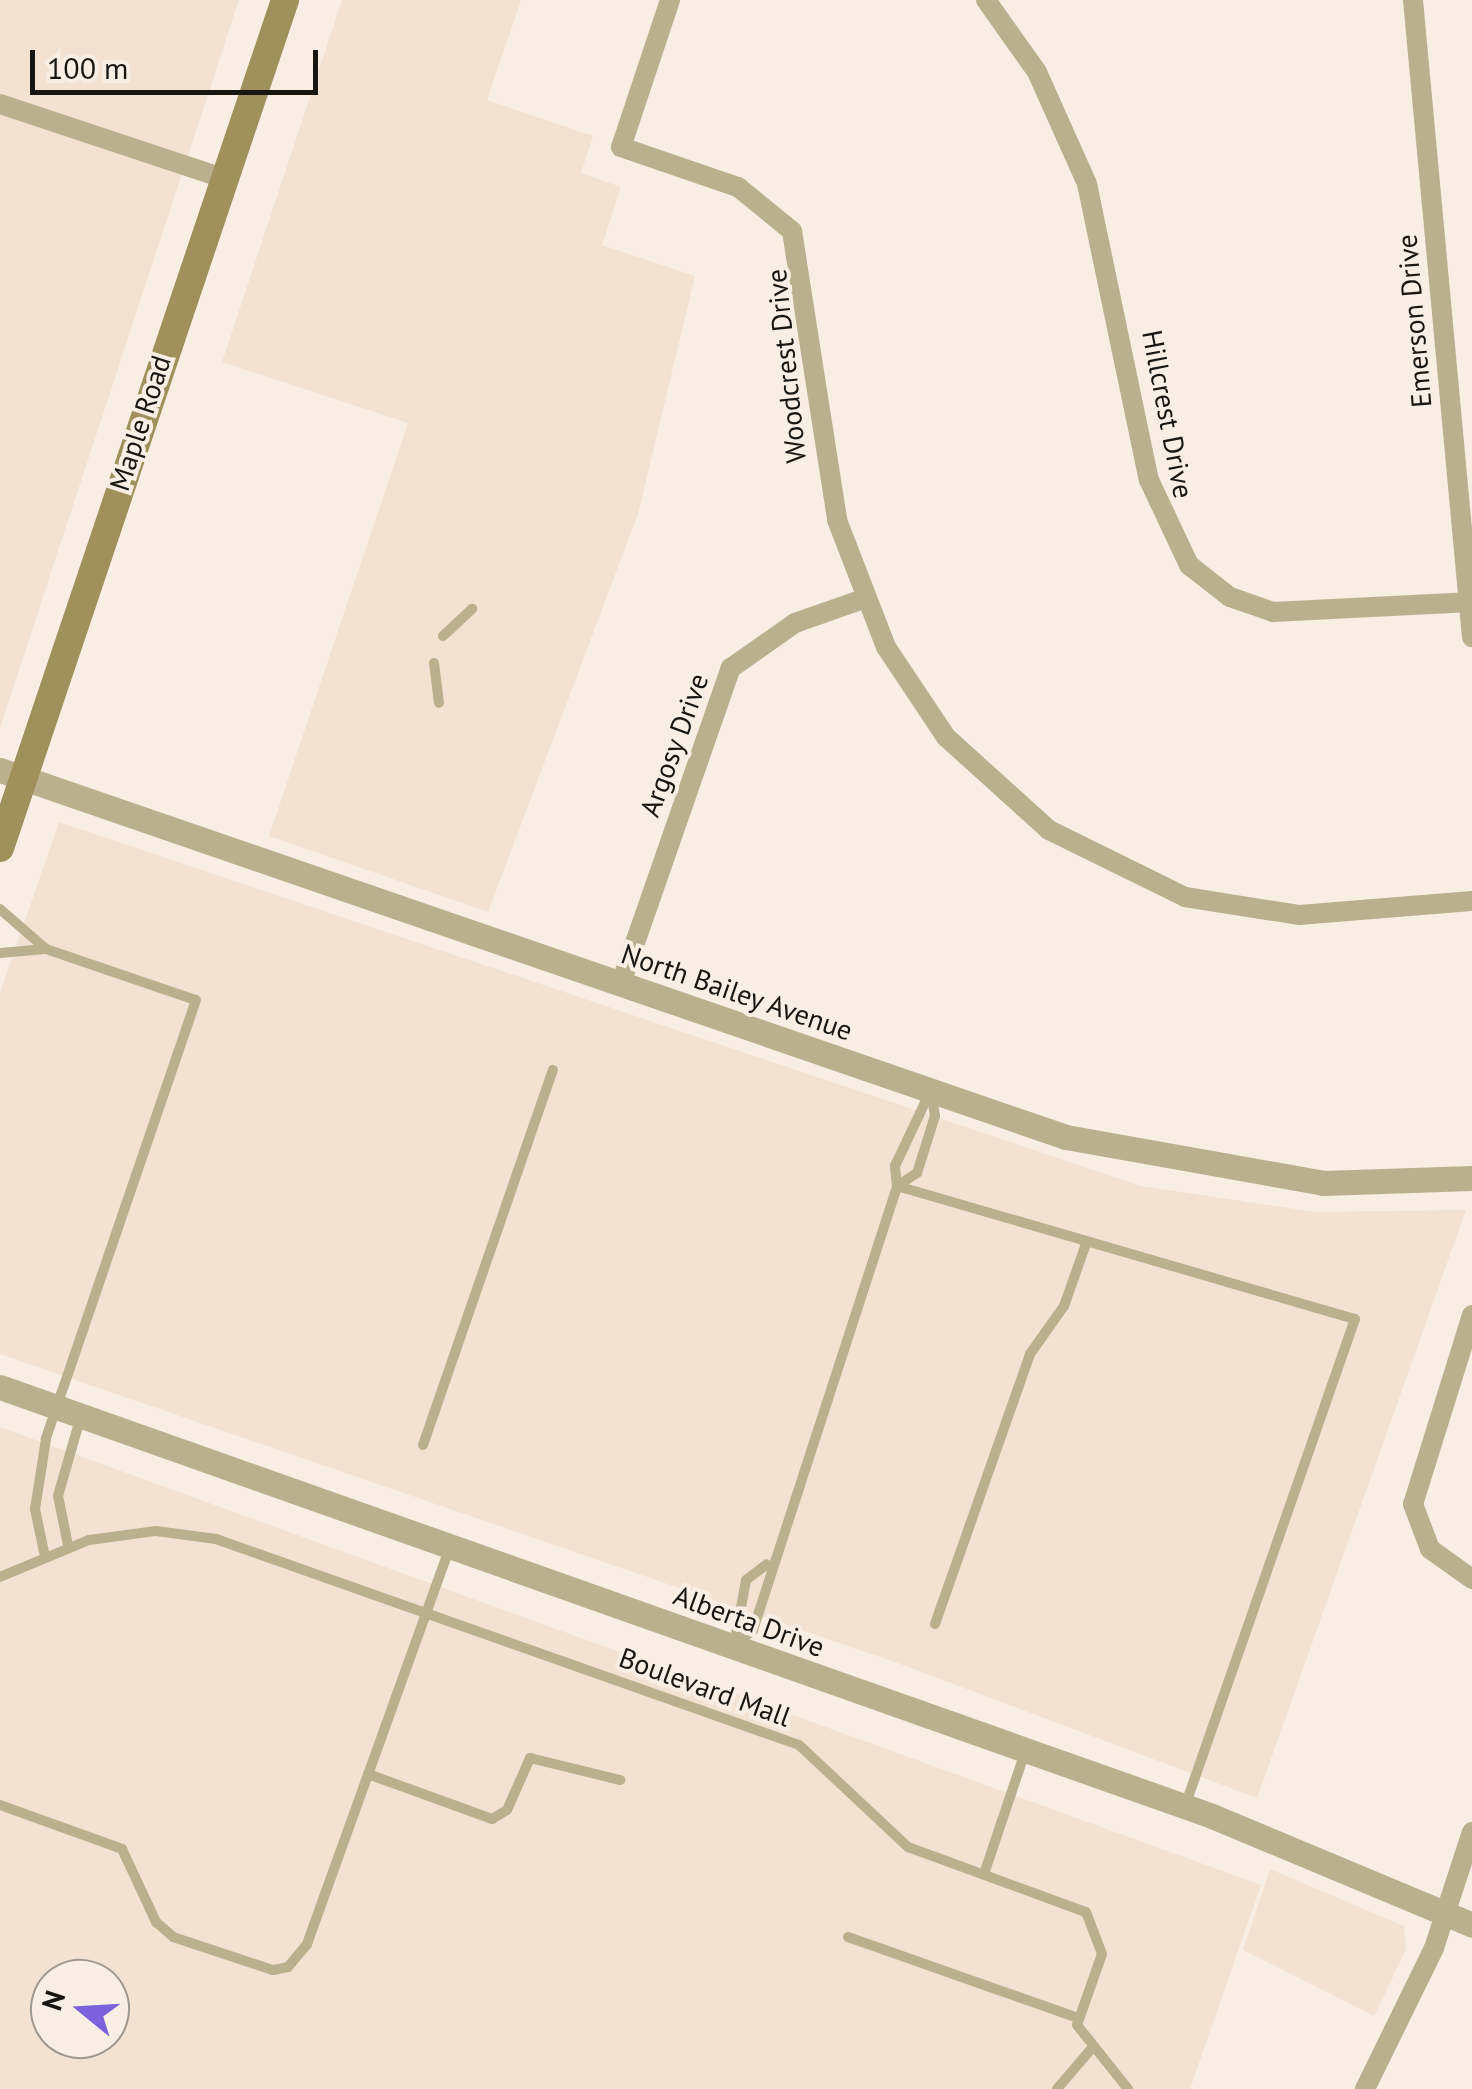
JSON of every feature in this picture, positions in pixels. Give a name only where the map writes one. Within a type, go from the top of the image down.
[{"type":"main road","name":"Maple Road","points":[[0,848],[11,774],[286,0]]},
{"type":"street","name":"Woodcrest Drive","points":[[670,0],[621,146],[738,187],[778,214],[802,256],[821,450],[863,598],[914,694],[970,763],[1049,830],[1110,865],[1185,897],[1261,912],[1472,901]]},
{"type":"street","name":"Hillcrest Drive","points":[[986,0],[1037,72],[1087,184],[1149,480],[1189,565],[1230,597],[1273,612],[1470,602]]},
{"type":"street","name":"Emerson Drive","points":[[1413,0],[1472,637]]},
{"type":"street","points":[[0,104],[222,178]]},
{"type":"street","name":"Argosy Drive","points":[[621,983],[731,668],[780,631],[863,598]]},
{"type":"street","name":"North Bailey Avenue","points":[[11,774],[1066,1137],[1252,1176],[1360,1185],[1472,1178]]},
{"type":"street","points":[[1472,1315],[1413,1504],[1430,1549],[1472,1579]]},
{"type":"street","name":"Alberta Drive","points":[[0,1387],[1184,1806],[1472,1925]]},
{"type":"street","points":[[1364,2089],[1445,1916],[1472,1832]]},
{"type":"lane","points":[[443,636],[472,609]]},
{"type":"lane","points":[[434,662],[439,702]]},
{"type":"lane","points":[[0,909],[46,948],[196,1000],[69,1411],[58,1496],[68,1546]]},
{"type":"lane","points":[[0,953],[46,948]]},
{"type":"lane","points":[[423,1445],[553,1070]]},
{"type":"lane","points":[[896,1186],[917,1173],[935,1116],[931,1092]]},
{"type":"lane","points":[[734,1647],[753,1630],[767,1564],[896,1186],[916,1110],[931,1092]]},
{"type":"lane","points":[[896,1186],[1355,1319],[1184,1806]]},
{"type":"lane","points":[[935,1624],[1030,1354],[1064,1306],[1086,1244]]},
{"type":"lane","points":[[44,1552],[37,1472],[69,1411]]},
{"type":"lane","name":"Boulevard Mall","points":[[0,1577],[44,1552],[68,1546],[156,1532],[216,1539],[799,1745],[896,1839],[1095,1921],[1102,1954],[1078,2018]]},
{"type":"lane","points":[[0,1804],[122,1849],[164,1931],[273,1970],[307,1944],[450,1546]]},
{"type":"lane","points":[[734,1647],[746,1580],[767,1564]]},
{"type":"lane","points":[[984,1874],[1025,1751]]},
{"type":"lane","points":[[368,1774],[492,1819],[507,1810],[530,1758],[620,1780]]},
{"type":"lane","points":[[848,1937],[1078,2018],[1091,2048],[1128,2089]]},
{"type":"lane","points":[[1058,2089],[1091,2048]]},
{"type":"shaded area","points":[[0,0],[239,0],[0,728]]},
{"type":"shaded area","points":[[342,0],[521,0],[487,100],[593,136],[581,173],[621,187],[602,245],[695,276],[638,514],[488,912],[269,836],[408,423],[222,362]]},
{"type":"shaded area","points":[[59,822],[1141,1186],[1316,1212],[1466,1210],[1257,1798],[903,1665],[0,1354],[0,993]]},
{"type":"shaded area","points":[[0,1427],[1261,1885],[1190,2089],[0,2089]]},
{"type":"shaded area","points":[[1270,1869],[1404,1926],[1406,1950],[1374,2016],[1243,1950]]}]
